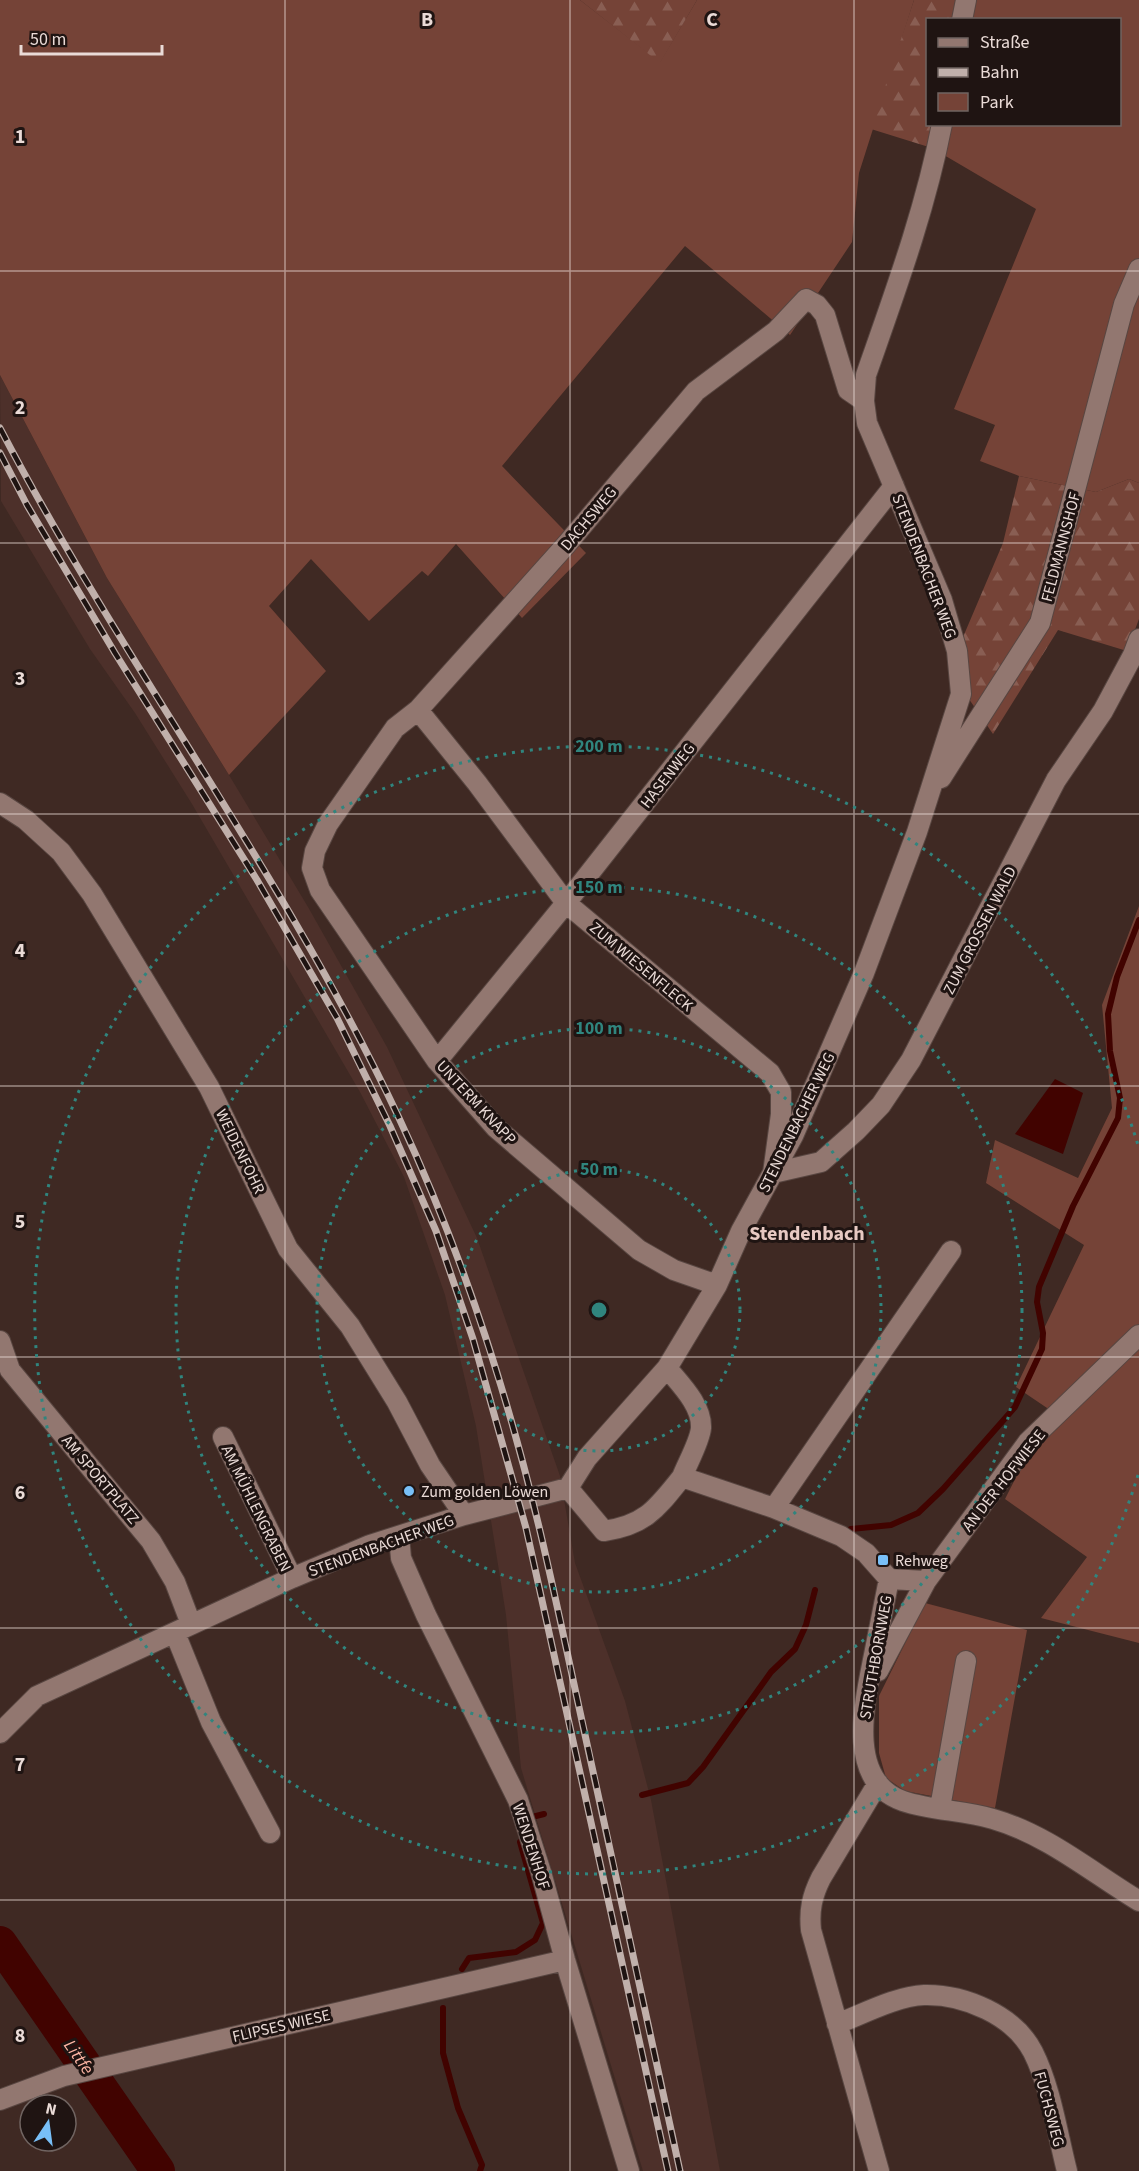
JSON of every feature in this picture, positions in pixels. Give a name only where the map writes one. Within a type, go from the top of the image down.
[{"type":"street","points":[[962,18],[966,0]]},
{"type":"street","name":"STENDENBACHER WEG","points":[[0,1733],[37,1696],[292,1578],[370,1545],[464,1515],[568,1488],[587,1458],[667,1368],[717,1285],[741,1231],[793,1137],[864,973],[917,832],[961,694],[957,651],[942,600],[867,423],[864,401],[866,375],[917,226],[942,126]]},
{"type":"street","name":"FELDMANNSHOF","points":[[926,800],[1040,623],[1124,304],[1139,269]]},
{"type":"street","name":"DACHSWEG","points":[[315,851],[328,824],[395,728],[418,710],[566,545],[696,391],[776,331],[806,299],[817,305],[825,315],[848,390],[864,401]]},
{"type":"street","name":"HASENWEG","points":[[437,1061],[566,903],[894,486]]},
{"type":"street","name":"ZUM GROSSEN WALD","points":[[773,1173],[820,1162],[856,1131],[881,1105],[911,1060],[1056,780],[1103,711],[1139,639]]},
{"type":"street","name":"ZUM WIESENFLECK","points":[[418,710],[477,783],[566,903],[771,1073],[781,1092],[781,1114],[773,1173]]},
{"type":"street","name":"WEIDENFOHR","points":[[0,803],[26,820],[62,852],[92,894],[210,1087],[288,1249],[350,1326],[397,1402],[430,1465],[464,1515]]},
{"type":"street","name":"UNTERM KNAPP","points":[[315,851],[312,868],[320,890],[437,1061],[496,1128],[639,1250],[674,1270],[717,1285]]},
{"type":"street","points":[[774,1508],[951,1251]]},
{"type":"street","name":"AN DER HOFWIESE","points":[[867,1691],[926,1581],[1028,1442],[1139,1335]]},
{"type":"street","name":"AM SPORTPLATZ","points":[[0,1341],[10,1370],[151,1541],[175,1582],[183,1629],[211,1722],[270,1833]]},
{"type":"street","points":[[568,1488],[604,1531],[625,1528],[655,1510],[682,1477],[701,1430],[700,1415],[686,1390],[667,1368]]},
{"type":"street","name":"AM MÜHLENGRABEN","points":[[223,1437],[292,1578]]},
{"type":"street","name":"STRUTHBORNWEG","points":[[682,1477],[774,1508],[841,1536],[866,1552],[889,1579],[863,1710],[865,1748],[872,1775],[878,1784]]},
{"type":"street","name":"WENDENHOF","points":[[399,1536],[401,1558],[426,1615],[518,1800],[629,2171]]},
{"type":"street","points":[[889,1579],[926,1581]]},
{"type":"street","points":[[940,1808],[966,1660]]},
{"type":"street","points":[[879,2171],[811,1930],[813,1895],[878,1784],[888,1793],[903,1801],[992,1818],[1026,1831],[1057,1846],[1098,1877],[1139,1901]]},
{"type":"street","name":"FLIPSES WIESE","points":[[0,2100],[64,2076],[565,1960]]},
{"type":"street","name":"FUCHSWEG","points":[[837,2024],[923,1995],[948,1997],[987,2009],[1006,2022],[1032,2050],[1043,2076],[1067,2171]]},
{"type":"shaded area","points":[[0,375],[107,578],[308,907],[387,1047],[477,1238],[560,1476],[575,1563],[625,1701],[651,1800],[720,2171],[643,2171],[521,1768],[506,1615],[476,1426],[445,1295],[404,1177],[360,1092],[192,804],[135,713],[90,649],[1,501]]},
{"type":"shaded area","points":[[1055,1079],[1083,1093],[1063,1154],[1015,1134]]},
{"type":"green space","points":[[0,0],[580,0],[660,62],[697,0],[914,0],[859,173],[852,242],[790,335],[685,246],[502,466],[586,553],[522,618],[456,544],[428,576],[422,571],[369,621],[311,559],[269,606],[326,671],[229,775],[107,578],[0,375]]},
{"type":"green space","points":[[580,0],[697,0],[660,63]]},
{"type":"green space","points":[[914,0],[976,0],[970,18],[926,18],[926,126],[939,126],[932,148],[871,129]]},
{"type":"green space","points":[[976,0],[1139,0],[1139,483],[1129,479],[1096,492],[1019,476],[980,461],[995,425],[954,409],[1036,209],[932,148],[939,126],[1121,126],[1121,18],[970,18]]},
{"type":"green space","points":[[1019,476],[1096,492],[1129,479],[1139,483],[1139,619],[1127,651],[1058,630],[993,734],[949,670],[1003,543]]},
{"type":"green space","points":[[1139,906],[1139,1643],[1041,1618],[1087,1557],[1005,1499],[1050,1410],[1016,1387],[1084,1245],[986,1183],[995,1140],[1078,1178],[1112,1108],[1102,1005]]},
{"type":"green space","points":[[925,1603],[1027,1630],[995,1808],[905,1791],[886,1778],[879,1753],[879,1696]]},
{"type":"waterway","points":[[851,1529],[891,1525],[918,1513],[943,1489],[1015,1407],[1042,1349],[1043,1333],[1037,1302],[1039,1287],[1073,1206],[1118,1118],[1120,1098],[1110,1051],[1108,1014],[1117,977],[1139,920]]},
{"type":"waterway","points":[[642,1795],[688,1783],[703,1767],[771,1672],[795,1649],[806,1625],[815,1590]]},
{"type":"waterway","points":[[532,1817],[544,1814]]},
{"type":"waterway","points":[[462,1969],[469,1958],[516,1952],[535,1940],[543,1923],[520,1842]]},
{"type":"waterway","name":"Littfe","points":[[0,1943],[158,2171]]},
{"type":"waterway","points":[[443,2008],[443,2053],[458,2108],[482,2165],[480,2171]]},
{"type":"railway","points":[[0,428],[98,601],[256,856],[354,1029],[399,1118],[462,1269],[513,1426],[540,1531],[680,2171]]},
{"type":"railway","points":[[0,453],[27,505],[115,653],[257,880],[337,1018],[390,1126],[436,1231],[473,1339],[526,1528],[668,2171]]},
{"type":"place","name":"Zum golden Löwen","points":[[409,1491]]},
{"type":"place","name":"Rehweg","points":[[883,1560]]},
{"type":"district","name":"Stendenbach","points":[[807,1233]]}]
